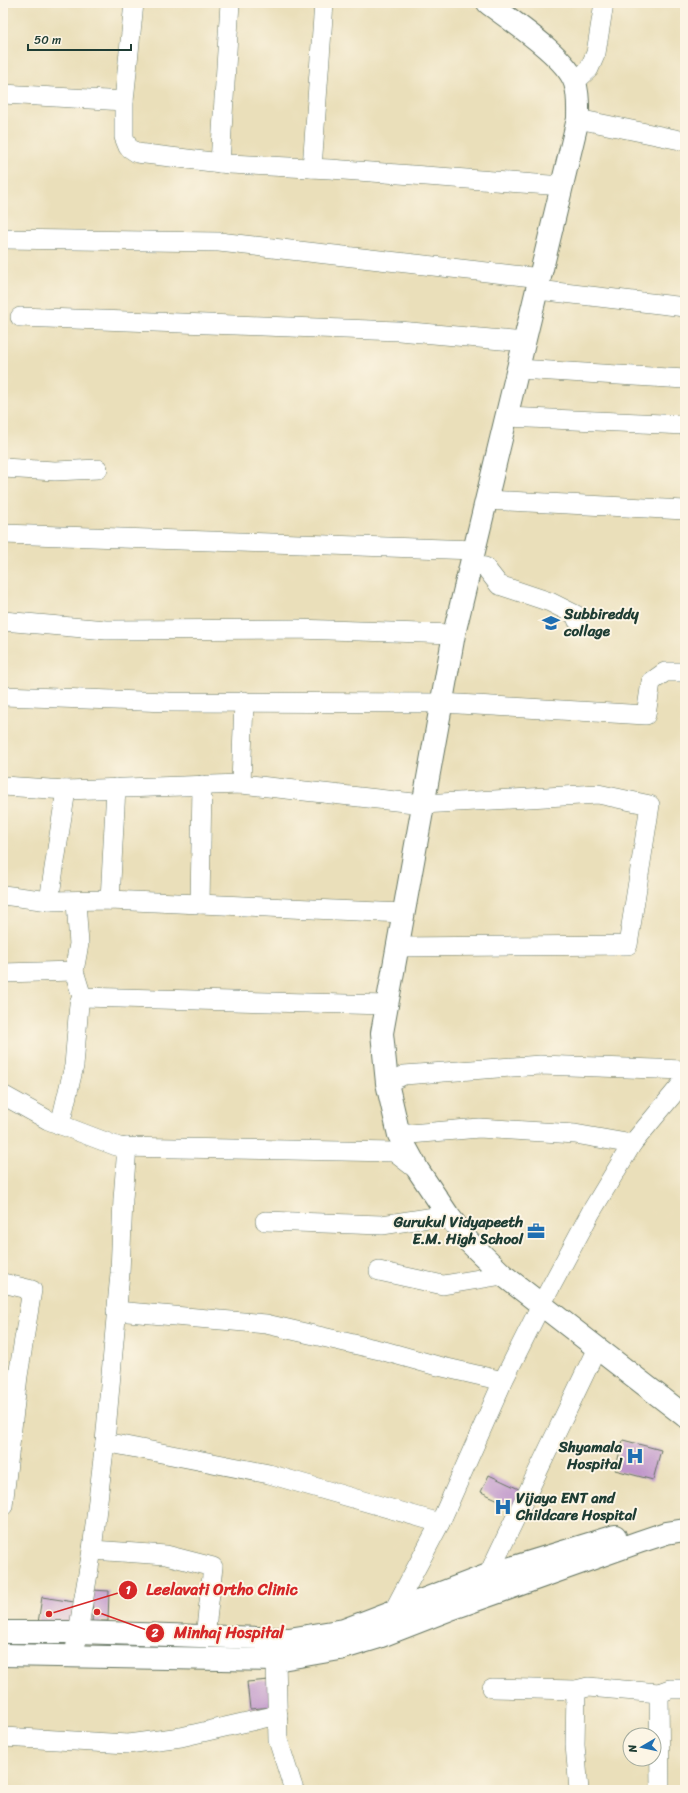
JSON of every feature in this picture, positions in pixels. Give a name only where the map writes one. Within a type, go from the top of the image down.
[{"type":"main road","points":[[488,3],[540,43],[565,66],[575,82],[578,101],[578,119],[454,634],[382,1033],[387,1083],[399,1135],[418,1170],[448,1215],[469,1242],[503,1275],[685,1416]]},
{"type":"main road","points":[[393,1621],[643,1534],[685,1516]]},
{"type":"main road","points":[[3,1632],[77,1632],[289,1639],[309,1646],[340,1649],[393,1621],[488,1575],[643,1534],[685,1530]]},
{"type":"main road","points":[[3,1655],[276,1660],[309,1646]]},
{"type":"street","points":[[134,3],[124,101],[124,137],[128,147],[137,153],[220,163],[563,186]]},
{"type":"street","points":[[220,163],[230,3]]},
{"type":"street","points":[[312,168],[324,3]]},
{"type":"street","points":[[575,82],[589,69],[596,53],[604,3]]},
{"type":"street","points":[[3,94],[124,101]]},
{"type":"street","points":[[578,119],[685,142]]},
{"type":"street","points":[[3,239],[219,242],[539,284],[685,307]]},
{"type":"street","points":[[20,317],[399,331],[525,342]]},
{"type":"street","points":[[518,369],[685,379]]},
{"type":"street","points":[[507,417],[685,425]]},
{"type":"street","points":[[3,468],[55,471],[98,469]]},
{"type":"street","points":[[487,500],[685,510]]},
{"type":"street","points":[[3,534],[473,557],[485,567],[499,585],[550,602],[576,615],[577,620]]},
{"type":"street","points":[[3,621],[106,630],[296,629],[454,634]]},
{"type":"street","points":[[3,696],[168,702],[244,701],[441,703],[646,715],[651,682],[665,672],[685,672]]},
{"type":"street","points":[[241,784],[244,701]]},
{"type":"street","points":[[3,786],[66,790],[241,784],[423,804],[598,794],[650,805],[628,945],[397,947]]},
{"type":"street","points":[[200,904],[202,785]]},
{"type":"street","points":[[110,900],[116,788]]},
{"type":"street","points":[[49,901],[66,790]]},
{"type":"street","points":[[3,895],[49,901],[76,902],[110,900],[403,913]]},
{"type":"street","points":[[60,1125],[74,1066],[79,1004],[82,997],[74,971],[79,944],[76,902]]},
{"type":"street","points":[[3,973],[74,971]]},
{"type":"street","points":[[82,997],[387,1005]]},
{"type":"street","points":[[387,1083],[404,1075],[540,1065],[685,1070]]},
{"type":"street","points":[[393,1621],[440,1523],[504,1381],[541,1305],[591,1212],[632,1144],[685,1080]]},
{"type":"street","points":[[3,1096],[48,1120],[119,1147],[394,1152],[418,1170]]},
{"type":"street","points":[[399,1135],[479,1128],[575,1134],[632,1144]]},
{"type":"street","points":[[74,1656],[92,1550],[105,1442],[120,1273],[127,1147]]},
{"type":"street","points":[[265,1221],[382,1225],[448,1215]]},
{"type":"street","points":[[379,1271],[443,1285],[503,1275]]},
{"type":"street","points":[[3,1283],[32,1290],[18,1376],[3,1506]]},
{"type":"street","points":[[116,1311],[266,1324],[384,1351],[434,1365],[504,1381]]},
{"type":"street","points":[[488,1575],[597,1348]]},
{"type":"street","points":[[105,1442],[269,1474],[440,1523]]},
{"type":"street","points":[[92,1550],[166,1555],[213,1567],[205,1637]]},
{"type":"street","points":[[276,1660],[278,1740],[294,1790]]},
{"type":"street","points":[[492,1688],[576,1690],[588,1687],[659,1693],[670,1689],[685,1689]]},
{"type":"street","points":[[576,1690],[575,1745],[579,1790]]},
{"type":"street","points":[[659,1693],[660,1790]]},
{"type":"street","points":[[3,1737],[128,1744],[181,1737],[278,1715]]},
{"type":"building","points":[[623,1440],[661,1450],[653,1480],[615,1470]]},
{"type":"building","points":[[489,1475],[521,1490],[514,1507],[481,1492]]},
{"type":"building","points":[[93,1590],[109,1591],[108,1621],[101,1621],[101,1627],[92,1627]]},
{"type":"building","points":[[42,1597],[74,1602],[70,1628],[38,1623]]},
{"type":"building","points":[[269,1680],[272,1707],[250,1709],[247,1682]]},
{"type":"place","name":"Subbireddy collage","points":[[551,623]]},
{"type":"place","name":"Gurukul Vidyapeeth E.M. High School","points":[[536,1231]]},
{"type":"place","name":"Shyamala Hospital","points":[[635,1456]]},
{"type":"place","name":"Vijaya ENT and Childcare Hospital","points":[[503,1507]]},
{"type":"place","name":"Minhaj Hospital","points":[[97,1612]]},
{"type":"place","name":"Leelavati Ortho Clinic","points":[[49,1614]]}]
